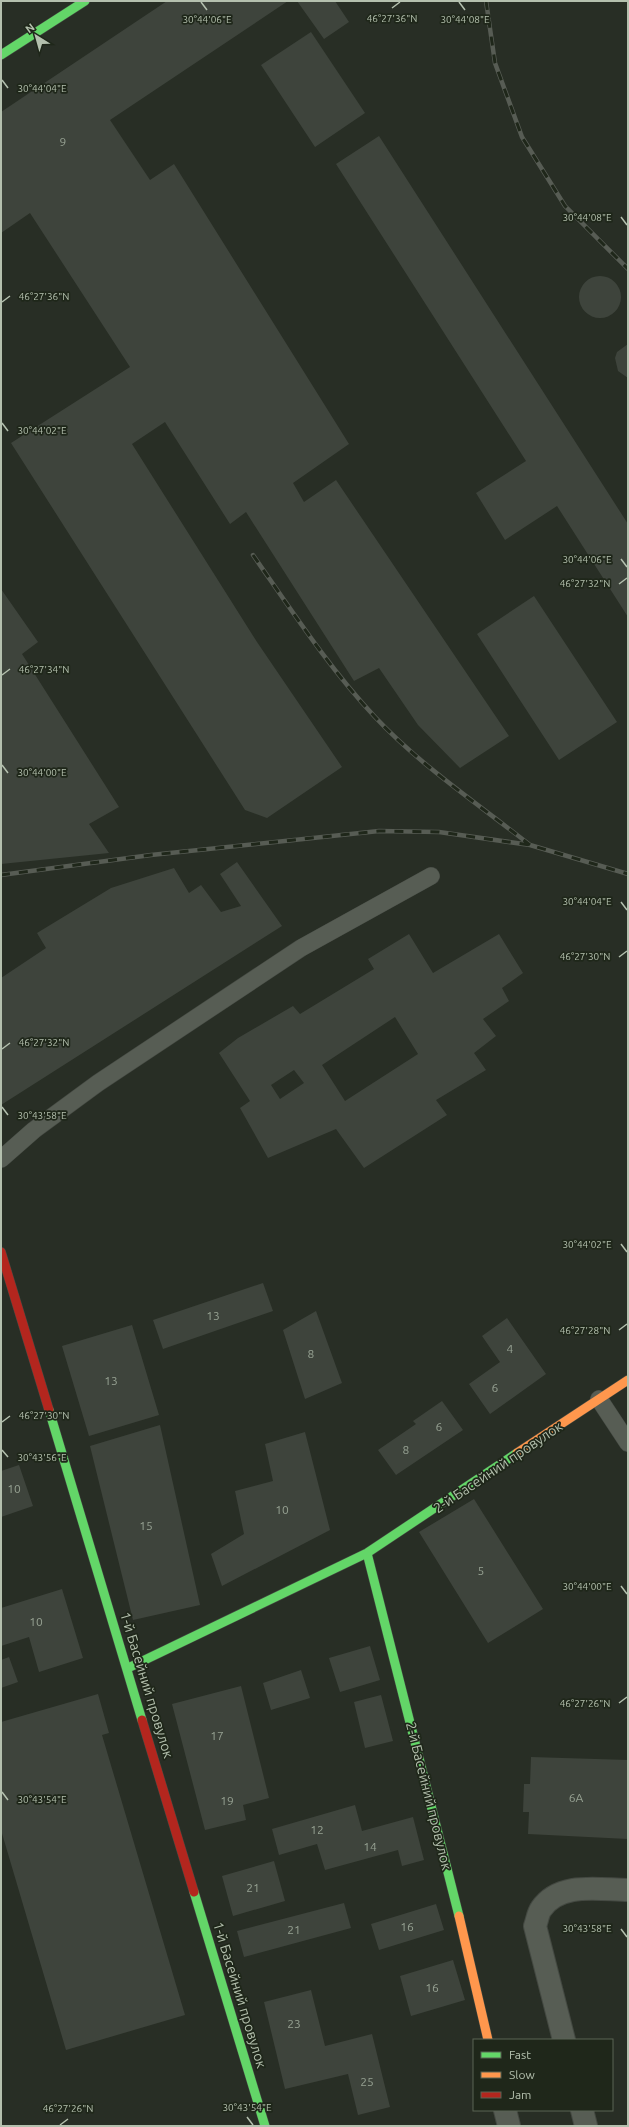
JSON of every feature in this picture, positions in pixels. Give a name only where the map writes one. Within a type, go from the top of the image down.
[{"type":"street","points":[[1,55],[85,1]]},
{"type":"street","name":"1-й Басейний провулок","points":[[1,1252],[128,1668],[265,2126]]},
{"type":"street","name":"2-й Басейний провулок","points":[[128,1668],[367,1553],[628,1380]]},
{"type":"street","name":"2-й Басейний провулок","points":[[367,1553],[434,1813],[488,2039]]},
{"type":"street","points":[[564,2039],[535,1926],[541,1909],[554,1896],[569,1889],[628,1890]]},
{"type":"street","points":[[505,2111],[509,2126]]},
{"type":"street","points":[[582,2111],[586,2126]]},
{"type":"lane","points":[[1,1159],[34,1130],[98,1083],[294,953],[431,876]]},
{"type":"lane","points":[[599,1399],[628,1444]]},
{"type":"building","points":[[167,1],[288,1],[110,120],[150,180],[174,164],[349,444],[293,483],[304,502],[336,480],[509,736],[460,768],[418,725],[379,668],[354,681],[246,512],[230,524],[165,422],[132,444],[257,642],[342,767],[267,818],[245,810],[11,443],[130,367],[30,213],[1,233],[1,112]]},
{"type":"building","points":[[297,1],[335,1],[349,22],[324,39]]},
{"type":"building","points":[[311,32],[365,113],[315,147],[261,65]]},
{"type":"building","points":[[379,136],[628,524],[628,617],[557,506],[505,540],[476,493],[526,461],[336,164]]},
{"type":"building","points":[[596,276],[604,276],[612,279],[618,285],[621,297],[618,309],[612,315],[604,318],[596,318],[588,315],[582,309],[579,301],[579,293],[582,285],[588,279]]},
{"type":"building","points":[[628,344],[628,378],[618,371],[615,358],[617,352]]},
{"type":"building","points":[[1,589],[38,642],[22,654],[119,807],[89,824],[109,853],[1,864]]},
{"type":"building","points":[[534,596],[617,722],[559,760],[477,634]]},
{"type":"building","points":[[237,862],[282,926],[1,1105],[1,978],[46,948],[37,933],[111,888],[174,868],[189,893],[201,885],[221,912],[241,906],[220,874]]},
{"type":"building","points":[[409,934],[433,973],[499,934],[523,973],[502,988],[509,1001],[483,1019],[496,1036],[474,1053],[486,1070],[436,1100],[447,1115],[364,1168],[336,1129],[268,1158],[240,1108],[250,1101],[219,1053],[238,1038],[293,1006],[300,1014],[374,969],[368,959]],"holes":[[[395,1017],[418,1054],[345,1101],[322,1065]],[[294,1070],[304,1083],[280,1099],[271,1085]]]},
{"type":"building","points":[[263,1283],[273,1311],[163,1349],[153,1320]]},
{"type":"building","points":[[316,1311],[342,1383],[305,1399],[283,1330]]},
{"type":"building","points":[[507,1318],[546,1374],[490,1414],[469,1384],[500,1362],[482,1336]]},
{"type":"building","points":[[132,1325],[159,1415],[89,1436],[62,1346]]},
{"type":"building","points":[[442,1401],[463,1430],[396,1475],[378,1450],[416,1424],[413,1421]]},
{"type":"building","points":[[160,1425],[200,1605],[133,1620],[90,1446]]},
{"type":"building","points":[[305,1432],[330,1530],[222,1586],[211,1554],[244,1534],[235,1491],[273,1481],[265,1444]]},
{"type":"building","points":[[19,1465],[33,1506],[1,1517],[1,1471]]},
{"type":"building","points":[[474,1499],[543,1609],[488,1643],[419,1532]]},
{"type":"building","points":[[62,1589],[83,1658],[39,1672],[29,1637],[1,1646],[1,1608]]},
{"type":"building","points":[[370,1646],[380,1680],[340,1692],[329,1658]]},
{"type":"building","points":[[9,1657],[18,1682],[1,1688],[1,1660]]},
{"type":"building","points":[[301,1670],[310,1698],[271,1710],[263,1683]]},
{"type":"building","points":[[241,1686],[269,1798],[243,1805],[246,1820],[205,1830],[172,1704]]},
{"type":"building","points":[[98,1694],[109,1733],[102,1735],[185,2015],[66,2050],[1,1830],[1,1722]]},
{"type":"building","points":[[381,1695],[393,1741],[365,1748],[354,1702]]},
{"type":"building","points":[[531,1757],[628,1760],[628,1839],[528,1834],[529,1812],[523,1812],[524,1784],[530,1784]]},
{"type":"building","points":[[355,1805],[362,1831],[413,1817],[424,1860],[402,1866],[398,1850],[325,1870],[317,1844],[279,1855],[272,1829]]},
{"type":"building","points":[[274,1861],[285,1901],[233,1916],[222,1876]]},
{"type":"building","points":[[344,1903],[351,1928],[244,1957],[237,1931]]},
{"type":"building","points":[[436,1904],[444,1930],[379,1950],[371,1924]]},
{"type":"building","points":[[453,1960],[465,2000],[411,2016],[400,1976]]},
{"type":"building","points":[[311,1990],[325,2046],[372,2034],[390,2107],[358,2115],[348,2074],[285,2089],[264,2002]]},
{"type":"railway","points":[[486,1],[495,63],[522,137],[565,206],[628,269]]},
{"type":"railway","points":[[253,555],[326,659],[375,717],[411,752],[530,845]]},
{"type":"railway","points":[[1,875],[151,855],[379,831],[439,832],[530,845],[628,874]]},
{"type":"traffic: fast","points":[[1,55],[85,1]]},
{"type":"traffic: fast","points":[[49,1410],[142,1720]]},
{"type":"traffic: fast","points":[[128,1668],[367,1553],[517,1453]]},
{"type":"traffic: fast","points":[[367,1553],[459,1916]]},
{"type":"traffic: fast","points":[[194,1892],[265,2126]]},
{"type":"traffic: slow","points":[[517,1453],[628,1380]]},
{"type":"traffic: slow","points":[[459,1916],[488,2039]]},
{"type":"traffic: jam","points":[[1,1252],[49,1410]]},
{"type":"traffic: jam","points":[[142,1720],[194,1892]]}]
